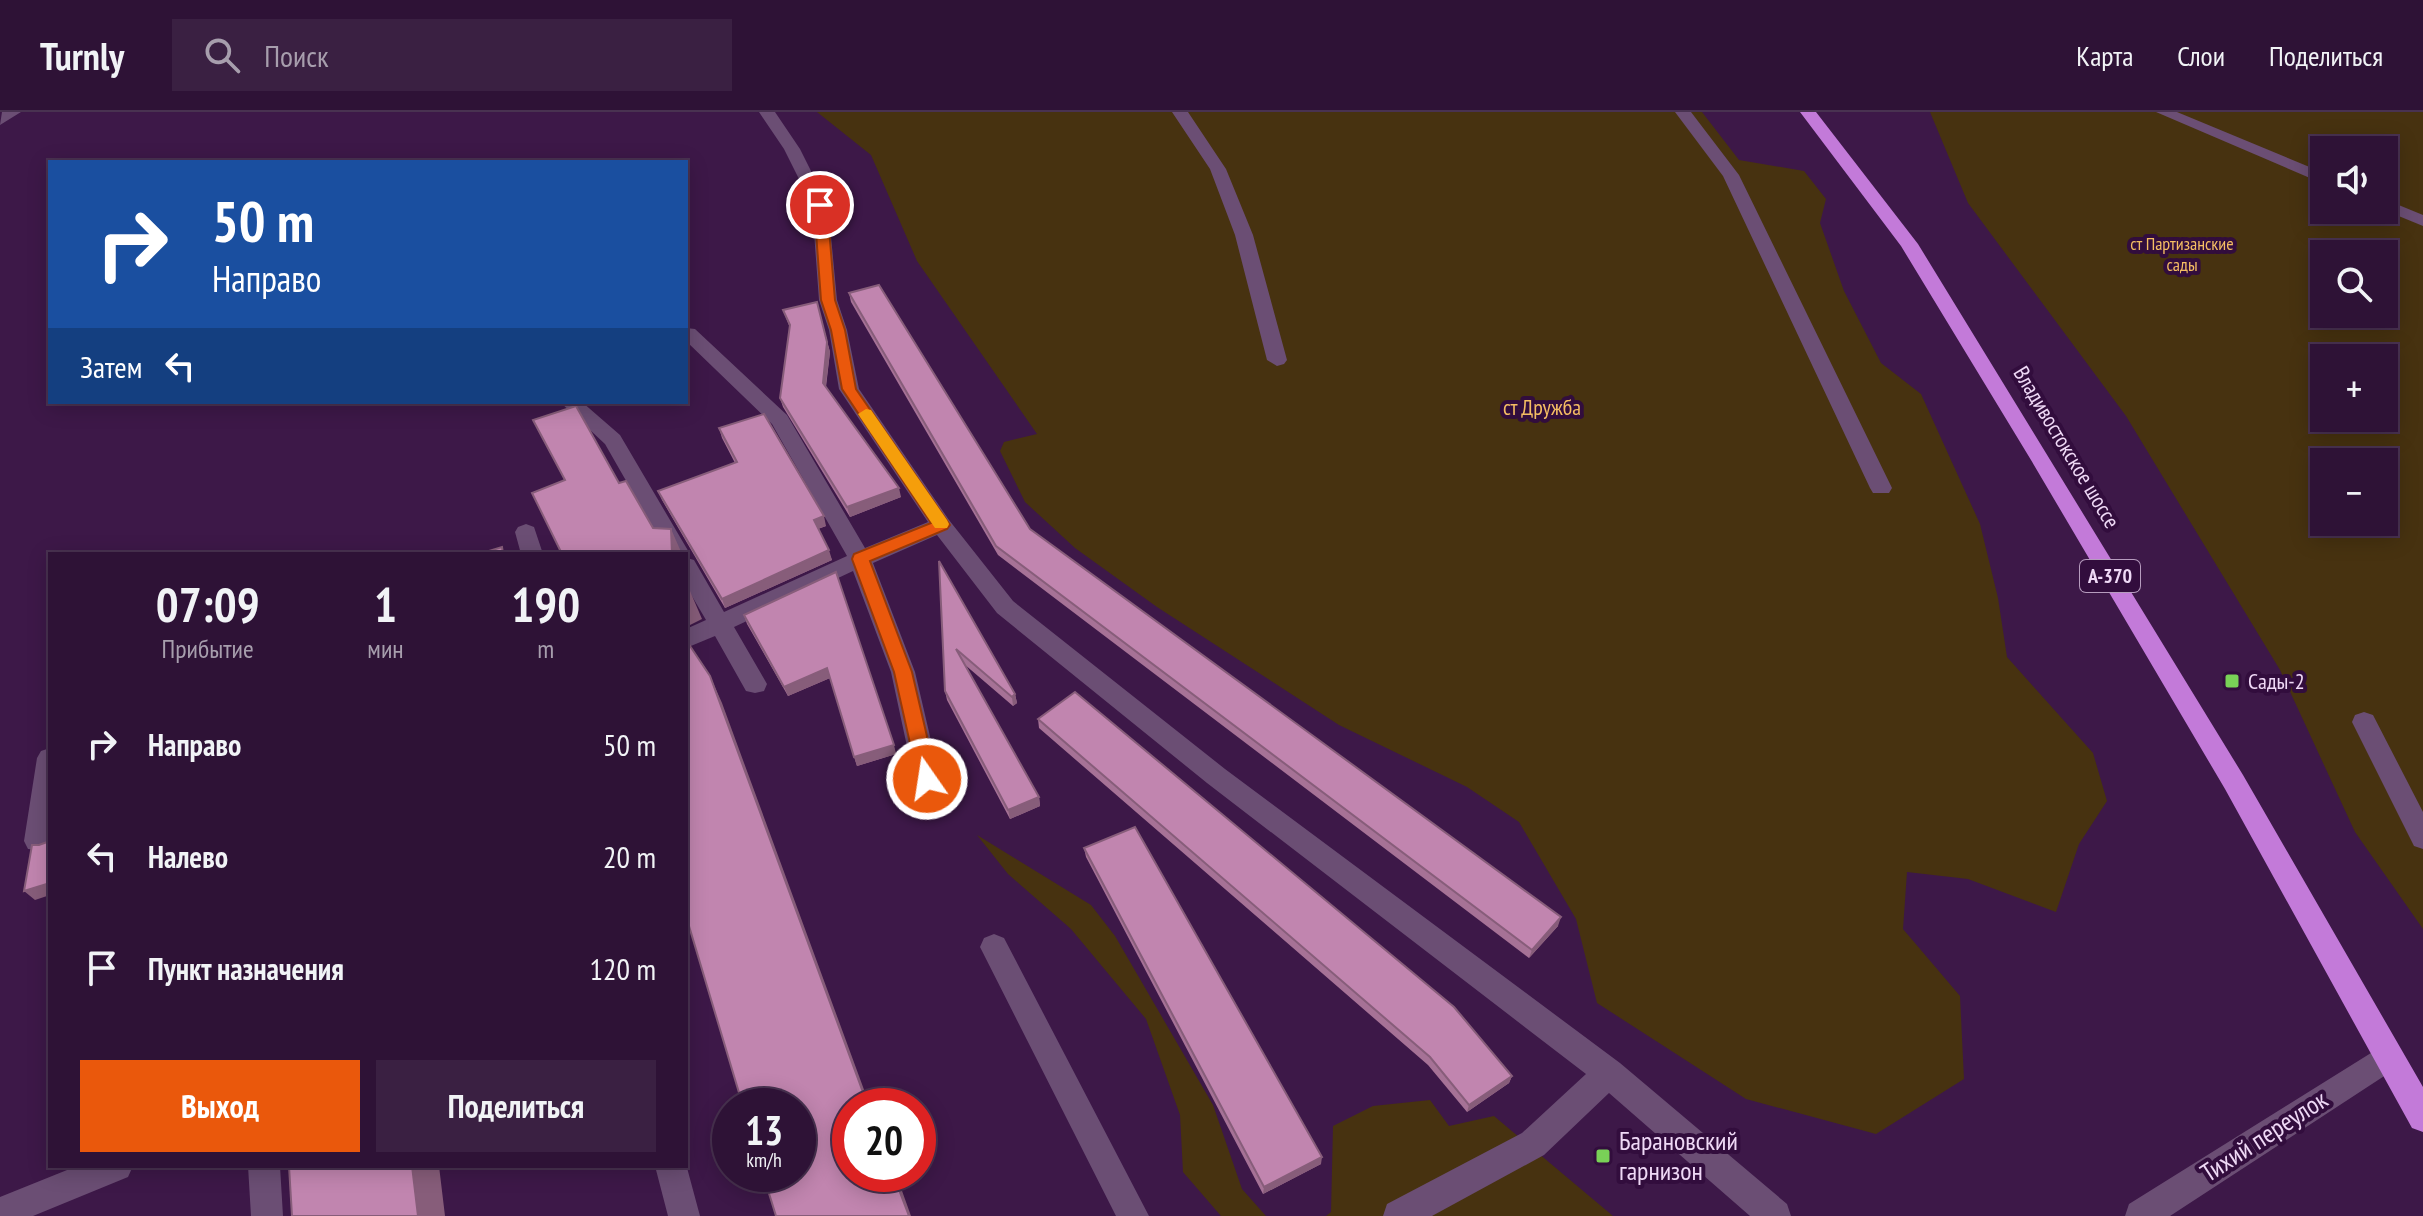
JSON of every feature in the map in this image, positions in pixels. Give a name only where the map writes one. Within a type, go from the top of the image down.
[{"type":"highway","name":"Владивостокское шоссе","points":[[1808,112],[1909,244],[2234,782],[2423,1117]]},
{"type":"street","points":[[0,120],[13,112]]},
{"type":"street","points":[[767,112],[792,149],[820,205],[828,300],[838,330],[849,389],[941,525],[1005,607],[1216,776],[1609,1073],[1775,1216]]},
{"type":"street","points":[[1180,112],[1218,169],[1244,235],[1277,360]]},
{"type":"street","points":[[1683,112],[1731,175],[1881,488]]},
{"type":"street","points":[[2164,112],[2310,173]]},
{"type":"street","points":[[2398,210],[2423,221]]},
{"type":"street","points":[[688,333],[780,420],[860,559],[903,672],[927,779]]},
{"type":"street","points":[[572,404],[613,440],[678,552]]},
{"type":"street","points":[[688,638],[941,525]]},
{"type":"street","points":[[526,532],[531,552]]},
{"type":"street","points":[[688,569],[755,684]]},
{"type":"street","points":[[2364,722],[2423,838]]},
{"type":"street","points":[[48,771],[37,841],[48,840]]},
{"type":"street","points":[[994,947],[1133,1216]]},
{"type":"street","name":"Тихий переулок","points":[[2141,1216],[2387,1057]]},
{"type":"street","points":[[1399,1216],[1533,1144],[1609,1073]]},
{"type":"street","points":[[0,1213],[112,1168]]},
{"type":"street","points":[[264,1168],[267,1216]]},
{"type":"street","points":[[672,1168],[684,1216]]},
{"type":"green space","name":"ст Дружба","points":[[817,112],[1702,112],[1739,160],[1804,171],[1826,199],[1820,223],[1844,291],[1881,363],[1921,394],[1980,524],[1998,598],[2007,657],[2093,753],[2107,801],[2079,844],[2056,912],[1968,879],[1907,872],[1903,929],[1960,996],[1964,1079],[1876,1134],[1746,1099],[1597,1003],[1576,919],[1519,822],[1467,787],[1339,725],[1157,607],[1075,548],[1025,502],[1000,451],[1004,442],[1037,434],[917,261],[871,155]]},
{"type":"green space","name":"ст Партизанские сады","points":[[1930,112],[2423,112],[2423,929],[2355,832],[2280,670],[2126,416],[1968,203]]},
{"type":"green space","points":[[977,835],[1091,905],[1115,936],[1213,1105],[1242,1189],[1266,1216],[1221,1216],[1183,1172],[1180,1115],[1146,1019],[1071,929],[1008,874]]},
{"type":"green space","points":[[1430,1100],[1449,1126],[1494,1116],[1613,1216],[1326,1216],[1331,1212],[1333,1126],[1373,1106]]},
{"type":"building","points":[[879,285],[1030,529],[1561,917],[1532,950],[996,546],[849,293]]},
{"type":"building","points":[[817,302],[827,342],[823,383],[899,488],[847,507],[780,398],[790,325],[783,310]]},
{"type":"building","points":[[576,406],[619,483],[626,481],[653,528],[671,529],[672,552],[561,552],[532,493],[565,480],[533,420]]},
{"type":"building","points":[[764,414],[824,516],[814,520],[829,550],[722,599],[658,491],[737,462],[719,428]]},
{"type":"building","points":[[502,547],[503,552],[486,552]]},
{"type":"building","points":[[939,561],[1015,694],[1012,697],[956,649],[1039,797],[1008,810],[945,691]]},
{"type":"building","points":[[836,572],[894,745],[854,757],[827,668],[784,687],[744,615]]},
{"type":"building","points":[[688,643],[710,676],[861,1088],[832,1088],[832,1192],[900,1192],[909,1216],[776,1216],[769,1192],[816,1192],[816,1088],[738,1088],[688,923]]},
{"type":"building","points":[[1075,692],[1454,1007],[1512,1076],[1469,1105],[1430,1057],[1038,719]]},
{"type":"building","points":[[1135,827],[1322,1157],[1264,1187],[1084,848]]},
{"type":"building","points":[[48,842],[48,884],[24,891],[32,845]]},
{"type":"building","points":[[289,1168],[412,1168],[418,1216],[292,1216]]},
{"type":"slow traffic","points":[[866,414],[941,524]]},
{"type":"place","name":"Сады-2","points":[[2232,681]]},
{"type":"place","name":"Барановский гарнизон","points":[[1603,1156]]},
{"type":"route","points":[[820,205],[828,300],[838,330],[849,389],[941,525],[860,559],[903,672],[927,779]]}]
